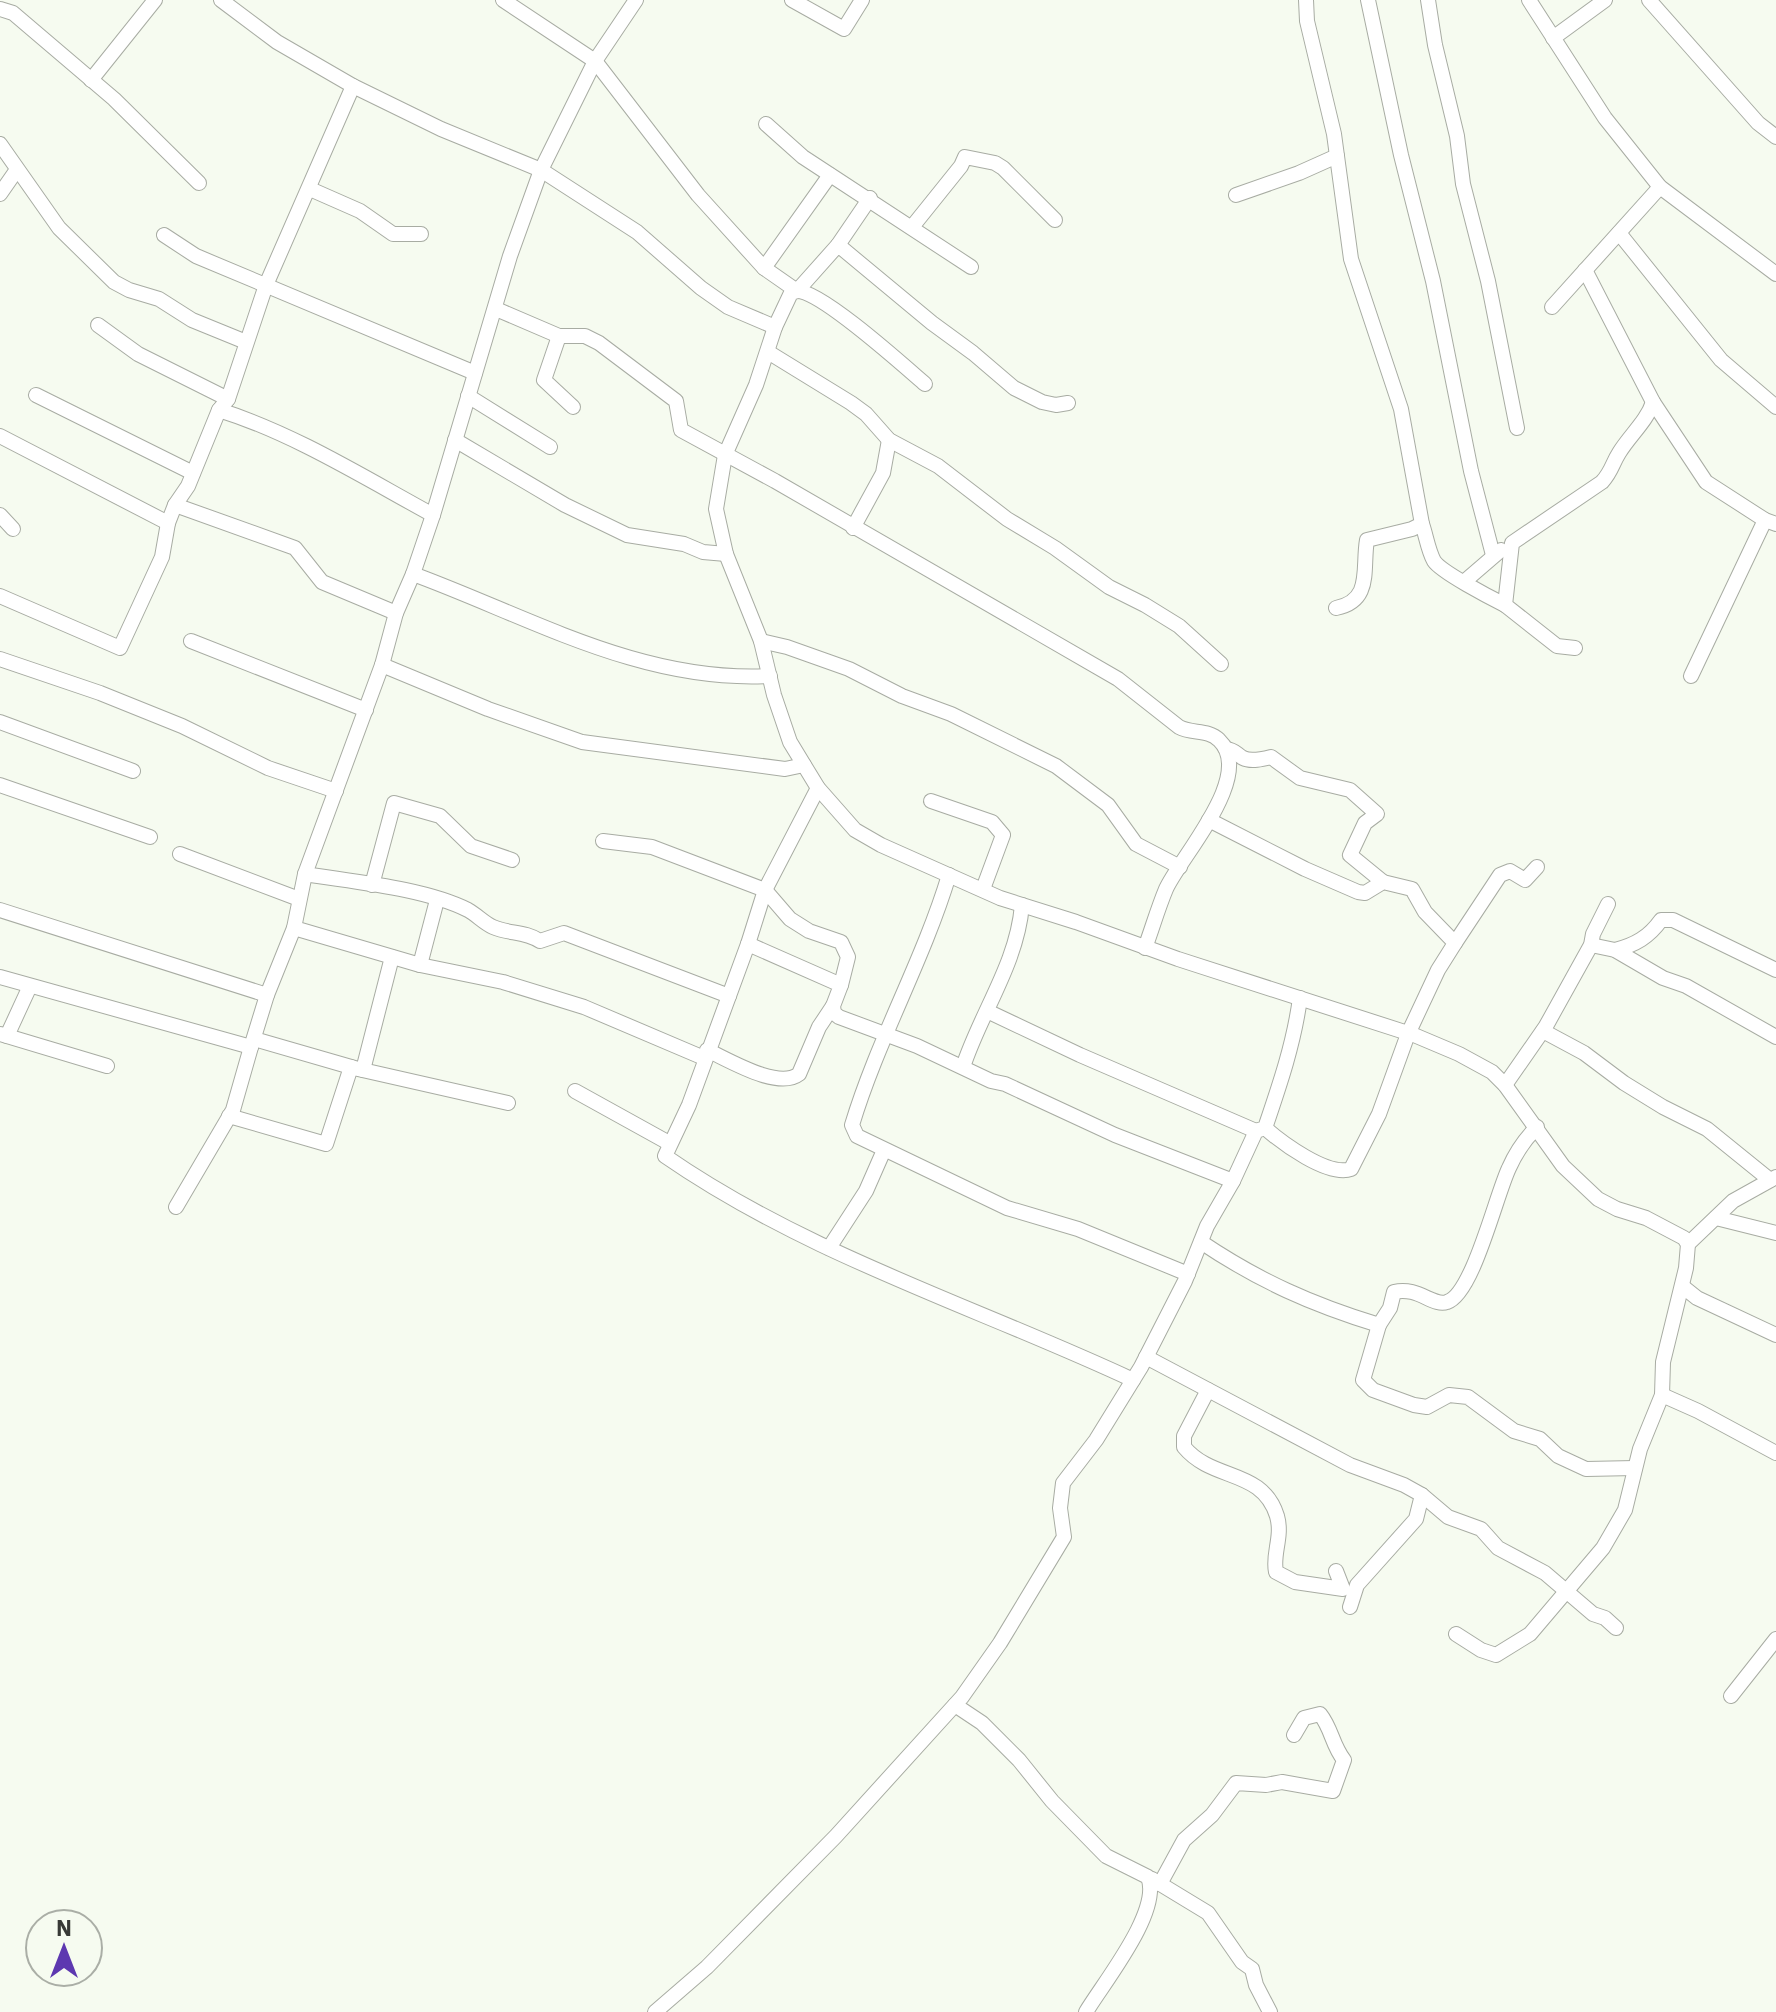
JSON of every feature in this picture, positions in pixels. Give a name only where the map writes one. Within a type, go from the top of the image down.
[{"type":"street","points":[[91,80],[155,0]]},
{"type":"street","points":[[221,0],[277,42],[353,86],[441,129],[541,170],[637,232],[701,288],[728,307],[775,327]]},
{"type":"street","points":[[503,0],[595,61],[698,195],[764,268],[797,291],[810,293],[842,316],[925,384]]},
{"type":"street","points":[[176,1207],[229,1116],[267,995],[294,928],[305,874],[433,515],[510,256],[541,170],[595,61],[636,0]]},
{"type":"street","points":[[792,0],[844,29],[862,0]]},
{"type":"street","points":[[1306,0],[1307,21],[1321,70],[1337,156],[1351,259],[1401,409],[1422,524],[1435,562],[1447,574],[1505,605],[1557,646],[1575,648]]},
{"type":"street","points":[[1368,0],[1401,155],[1433,281],[1471,471],[1493,555]]},
{"type":"street","points":[[1428,0],[1435,45],[1457,136],[1463,184],[1486,269],[1517,428]]},
{"type":"street","points":[[1529,0],[1605,118],[1660,187],[1776,274]]},
{"type":"street","points":[[1553,38],[1605,0]]},
{"type":"street","points":[[1649,0],[1758,123],[1776,137]]},
{"type":"street","points":[[0,9],[13,13],[114,99],[199,183]]},
{"type":"street","points":[[0,596],[120,648],[162,557],[168,523],[175,505],[188,486],[223,404],[266,285],[353,86]]},
{"type":"street","points":[[766,124],[803,157],[870,198],[971,267]]},
{"type":"street","points":[[0,144],[16,171],[59,228],[114,282],[159,299],[192,320],[246,342]]},
{"type":"street","points":[[1236,195],[1337,156]]},
{"type":"street","points":[[912,227],[965,157],[995,163],[1003,168],[1055,220]]},
{"type":"street","points":[[0,194],[16,171]]},
{"type":"street","points":[[764,268],[830,175]]},
{"type":"street","points":[[1552,307],[1660,187]]},
{"type":"street","points":[[310,189],[360,211],[393,234],[421,234]]},
{"type":"street","points":[[870,198],[838,245],[797,291],[791,293],[725,455],[716,509],[726,554],[761,641],[785,729],[818,788],[855,830],[949,875],[1022,905],[1408,1034],[1459,1054],[1492,1072],[1505,1085],[1563,1166],[1598,1199],[1671,1229],[1688,1244]]},
{"type":"street","points":[[1619,233],[1721,360],[1776,407]]},
{"type":"street","points":[[164,235],[196,256],[475,373]]},
{"type":"street","points":[[838,245],[1014,388],[1042,402],[1068,403]]},
{"type":"street","points":[[1585,270],[1653,402],[1706,482],[1770,522],[1691,676]]},
{"type":"street","points":[[496,309],[559,336],[585,336],[599,343],[676,401],[681,430],[1118,679],[1179,727],[1189,732],[1209,733],[1218,739],[1226,749],[1229,763],[1225,791],[1167,887],[1145,948]]},
{"type":"street","points":[[98,325],[138,354],[246,419],[357,473],[433,515]]},
{"type":"street","points":[[559,336],[544,380],[573,407]]},
{"type":"street","points":[[768,352],[866,414],[889,440],[938,466],[1007,519],[1055,548],[1109,587],[1179,626],[1221,664]]},
{"type":"street","points":[[36,395],[193,473]]},
{"type":"street","points":[[468,396],[550,447]]},
{"type":"street","points":[[1465,581],[1493,555],[1602,482],[1612,471],[1617,455],[1650,411],[1653,402]]},
{"type":"street","points":[[0,436],[168,523]]},
{"type":"street","points":[[455,440],[565,505],[627,535],[726,554]]},
{"type":"street","points":[[853,528],[883,473],[889,440]]},
{"type":"street","points":[[175,505],[295,548],[322,582],[396,613]]},
{"type":"street","points":[[0,515],[13,529]]},
{"type":"street","points":[[1336,608],[1346,606],[1358,596],[1365,581],[1367,540],[1422,524]]},
{"type":"street","points":[[1505,605],[1512,543]]},
{"type":"street","points":[[413,574],[549,631],[614,654],[701,674],[770,676]]},
{"type":"street","points":[[191,641],[366,710]]},
{"type":"street","points":[[761,641],[849,669],[902,696],[951,714],[1056,766],[1108,805],[1136,844],[1180,867]]},
{"type":"street","points":[[0,659],[100,693],[182,726],[268,768],[336,791]]},
{"type":"street","points":[[382,665],[488,709],[582,742],[785,769],[804,765]]},
{"type":"street","points":[[0,722],[133,771]]},
{"type":"street","points":[[1226,749],[1236,751],[1244,758],[1258,760],[1271,757],[1300,778],[1350,790],[1377,814],[1365,823],[1350,855],[1383,882],[1412,889],[1425,912],[1455,943]]},
{"type":"street","points":[[0,785],[150,837]]},
{"type":"street","points":[[818,788],[765,890],[689,1105],[665,1156],[752,1210],[829,1248],[1045,1339],[1133,1380]]},
{"type":"street","points":[[931,801],[992,822],[1003,835],[983,889]]},
{"type":"street","points":[[372,885],[394,803],[440,816],[471,846],[512,860]]},
{"type":"street","points":[[1209,820],[1358,892],[1365,893],[1383,882]]},
{"type":"street","points":[[294,928],[420,965],[503,982],[584,1007],[773,1078],[793,1079],[799,1074],[841,985],[848,957],[841,942],[809,931],[790,919],[765,890],[652,847],[603,841]]},
{"type":"street","points":[[180,854],[299,899]]},
{"type":"street","points":[[987,1011],[1080,1055],[1260,1130],[1300,1155],[1339,1171],[1351,1169],[1379,1114],[1408,1034],[1438,970],[1500,875],[1510,871],[1525,880],[1537,867]]},
{"type":"street","points":[[305,874],[437,900],[467,910],[495,928],[528,933],[540,941],[564,933],[729,996]]},
{"type":"street","points":[[949,875],[922,951],[884,1034],[852,1125],[857,1136],[1007,1208],[1078,1229],[1188,1274]]},
{"type":"street","points":[[420,965],[437,900]]},
{"type":"street","points":[[1505,1085],[1543,1031],[1591,945],[1608,904]]},
{"type":"street","points":[[963,1067],[972,1039],[1002,980],[1020,924],[1022,905]]},
{"type":"street","points":[[0,910],[267,995]]},
{"type":"street","points":[[1615,950],[1634,945],[1652,933],[1661,920],[1673,920],[1776,970]]},
{"type":"street","points":[[748,944],[841,985]]},
{"type":"street","points":[[1591,945],[1615,950],[1776,1037]]},
{"type":"street","points":[[229,1116],[326,1144],[357,1068],[392,957]]},
{"type":"street","points":[[0,977],[252,1043],[508,1103]]},
{"type":"street","points":[[30,986],[4,1035],[107,1066]]},
{"type":"street","points":[[658,2011],[707,1967],[836,1836],[955,1705],[1000,1643],[1064,1537],[1060,1508],[1063,1483],[1096,1440],[1146,1357],[1188,1274],[1218,1204],[1260,1130],[1289,1057],[1300,998]]},
{"type":"street","points":[[833,1006],[834,1013],[839,1017],[963,1067],[1115,1135],[1233,1181]]},
{"type":"street","points":[[1456,1634],[1481,1650],[1496,1655],[1530,1634],[1603,1548],[1625,1510],[1640,1449],[1662,1395],[1663,1362],[1682,1286],[1688,1244],[1733,1201],[1773,1179],[1707,1129],[1650,1099],[1584,1053],[1543,1031]]},
{"type":"street","points":[[575,1091],[669,1143]]},
{"type":"street","points":[[1537,1127],[1524,1140],[1509,1166],[1461,1293],[1446,1303],[1415,1291],[1394,1292],[1390,1308],[1379,1325],[1363,1380],[1373,1390],[1414,1405],[1427,1407],[1449,1395],[1468,1397],[1514,1431],[1540,1439],[1558,1456],[1586,1469],[1635,1468]]},
{"type":"street","points":[[829,1248],[866,1191],[884,1150]]},
{"type":"street","points":[[1716,1218],[1776,1233]]},
{"type":"street","points":[[1201,1242],[1238,1267],[1302,1299],[1379,1325]]},
{"type":"street","points":[[1682,1286],[1697,1298],[1776,1335]]},
{"type":"street","points":[[1146,1357],[1350,1465],[1404,1485],[1422,1495],[1448,1517],[1481,1529],[1498,1548],[1545,1573],[1593,1614],[1605,1618],[1616,1628]]},
{"type":"street","points":[[1208,1390],[1184,1436],[1184,1447],[1194,1457],[1222,1473],[1255,1484],[1269,1498],[1278,1519],[1280,1535],[1274,1563],[1276,1572],[1295,1582],[1343,1589],[1336,1571]]},
{"type":"street","points":[[1662,1395],[1776,1453]]},
{"type":"street","points":[[1350,1607],[1357,1585],[1416,1519],[1422,1495]]},
{"type":"street","points":[[1731,1696],[1776,1639]]},
{"type":"street","points":[[955,1705],[982,1723],[1106,1856],[1136,1868],[1208,1913],[1242,1962],[1252,1969],[1256,1985],[1270,2012]]},
{"type":"street","points":[[1086,2012],[1129,1945],[1154,1880],[1184,1840],[1212,1815],[1236,1783],[1266,1785],[1282,1782],[1333,1791],[1344,1760],[1334,1747],[1328,1724],[1320,1714],[1304,1718],[1294,1735]]}]
